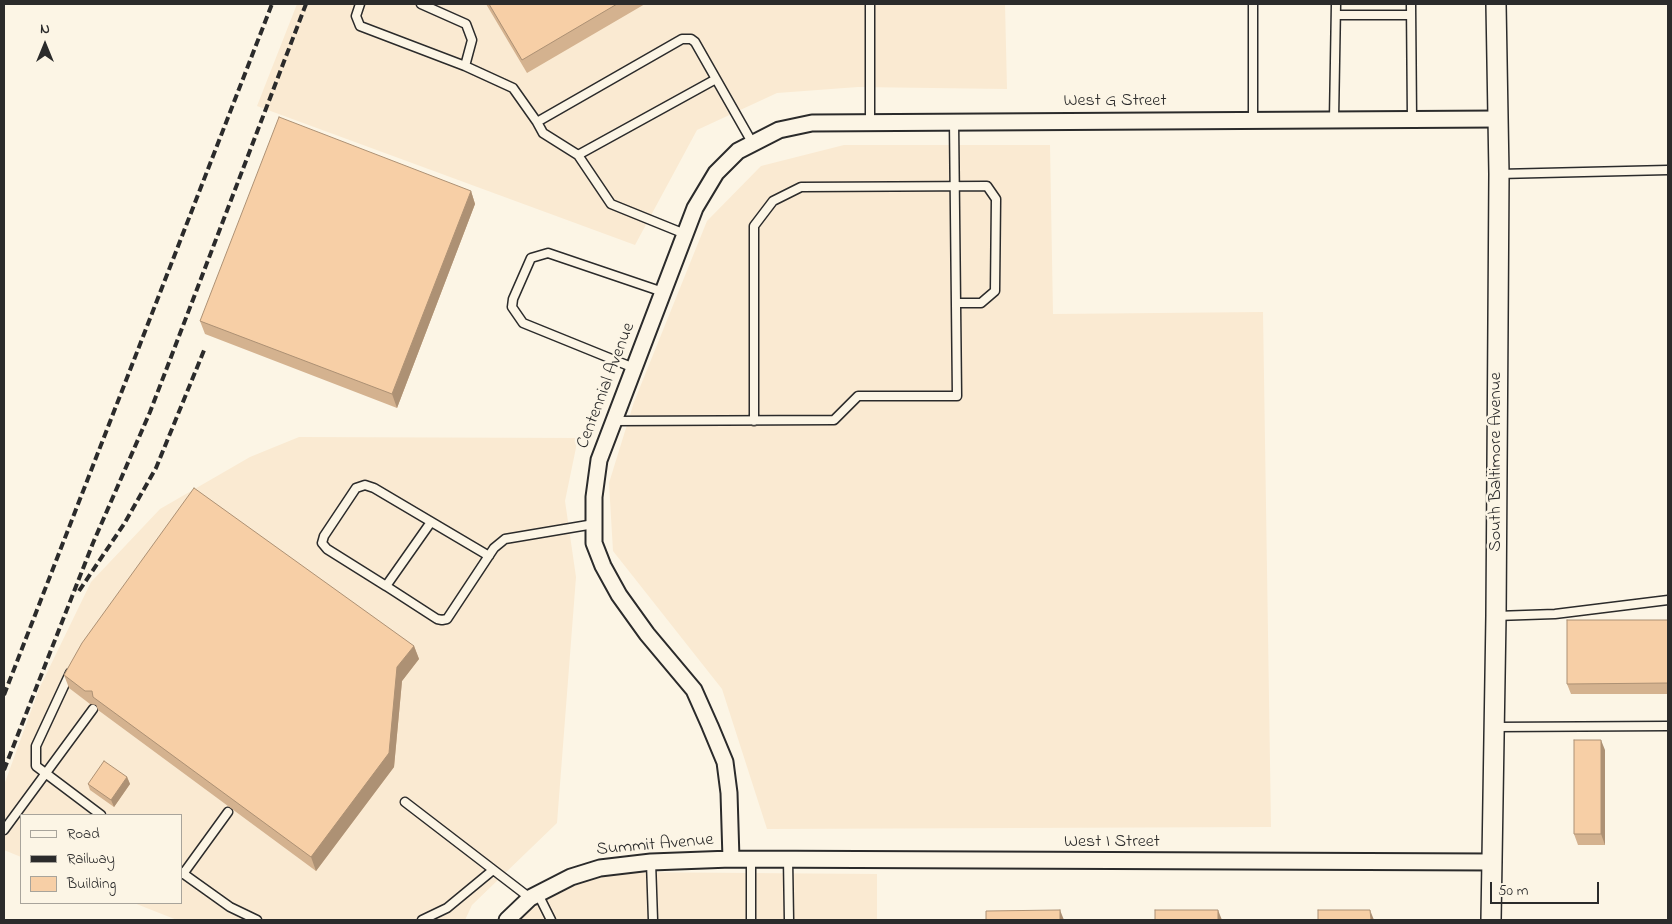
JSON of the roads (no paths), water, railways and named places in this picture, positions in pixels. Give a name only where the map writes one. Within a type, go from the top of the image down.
[{"type":"street","name":"South Baltimore Avenue","points":[[1492,920],[1496,616],[1498,174],[1496,4]]},
{"type":"street","name":"West G Street","points":[[738,151],[779,130],[812,122],[1498,119]]},
{"type":"street","name":"Centennial Avenue","points":[[731,858],[730,793],[725,762],[694,690],[647,634],[619,595],[603,566],[594,543],[594,497],[599,460],[695,208],[716,173],[738,151]]},
{"type":"street","name":"West I Street","points":[[731,858],[1493,862]]},
{"type":"street","name":"Summit Avenue","points":[[508,920],[534,896],[571,877],[600,868],[651,862],[731,858]]},
{"type":"lane","points":[[360,4],[356,16],[360,26],[465,66],[513,88],[543,133],[578,155],[611,204],[685,234]]},
{"type":"lane","points":[[421,4],[466,24],[472,40],[465,66]]},
{"type":"lane","points":[[870,4],[870,121]]},
{"type":"lane","points":[[1252,4],[1253,120]]},
{"type":"lane","points":[[1334,119],[1336,4]]},
{"type":"lane","points":[[1411,4],[1412,119]]},
{"type":"lane","points":[[1336,15],[1411,15]]},
{"type":"lane","points":[[537,122],[682,39],[691,38],[753,144]]},
{"type":"lane","points":[[578,155],[716,79]]},
{"type":"lane","points":[[613,421],[834,420],[858,396],[957,396],[954,121]]},
{"type":"lane","points":[[1498,174],[1668,170]]},
{"type":"lane","points":[[754,421],[754,226],[773,201],[801,186],[987,186],[996,199],[995,291],[981,303],[956,303]]},
{"type":"lane","points":[[634,368],[523,323],[512,307],[513,299],[531,258],[548,253],[663,292]]},
{"type":"lane","points":[[489,556],[374,488],[365,485],[356,488],[324,536],[322,543],[327,549],[437,619],[446,619],[489,556],[494,548],[505,539],[594,524]]},
{"type":"lane","points":[[386,586],[431,522]]},
{"type":"lane","points":[[1496,616],[1555,614],[1668,600]]},
{"type":"lane","points":[[73,669],[36,746],[36,766],[45,775],[100,814]]},
{"type":"lane","points":[[4,830],[93,709]]},
{"type":"lane","points":[[1495,726],[1668,726]]},
{"type":"lane","points":[[405,802],[493,870],[534,896],[551,920]]},
{"type":"lane","points":[[228,812],[182,873],[230,907],[257,920]]},
{"type":"lane","points":[[751,859],[751,920]]},
{"type":"lane","points":[[788,859],[788,920]]},
{"type":"lane","points":[[651,862],[653,920]]},
{"type":"lane","points":[[422,920],[447,908],[493,870]]},
{"type":"railway","points":[[4,695],[272,4]]},
{"type":"railway","points":[[4,770],[93,543],[150,412],[306,4]]},
{"type":"railway","points":[[79,591],[124,524],[156,468],[205,348]]}]
